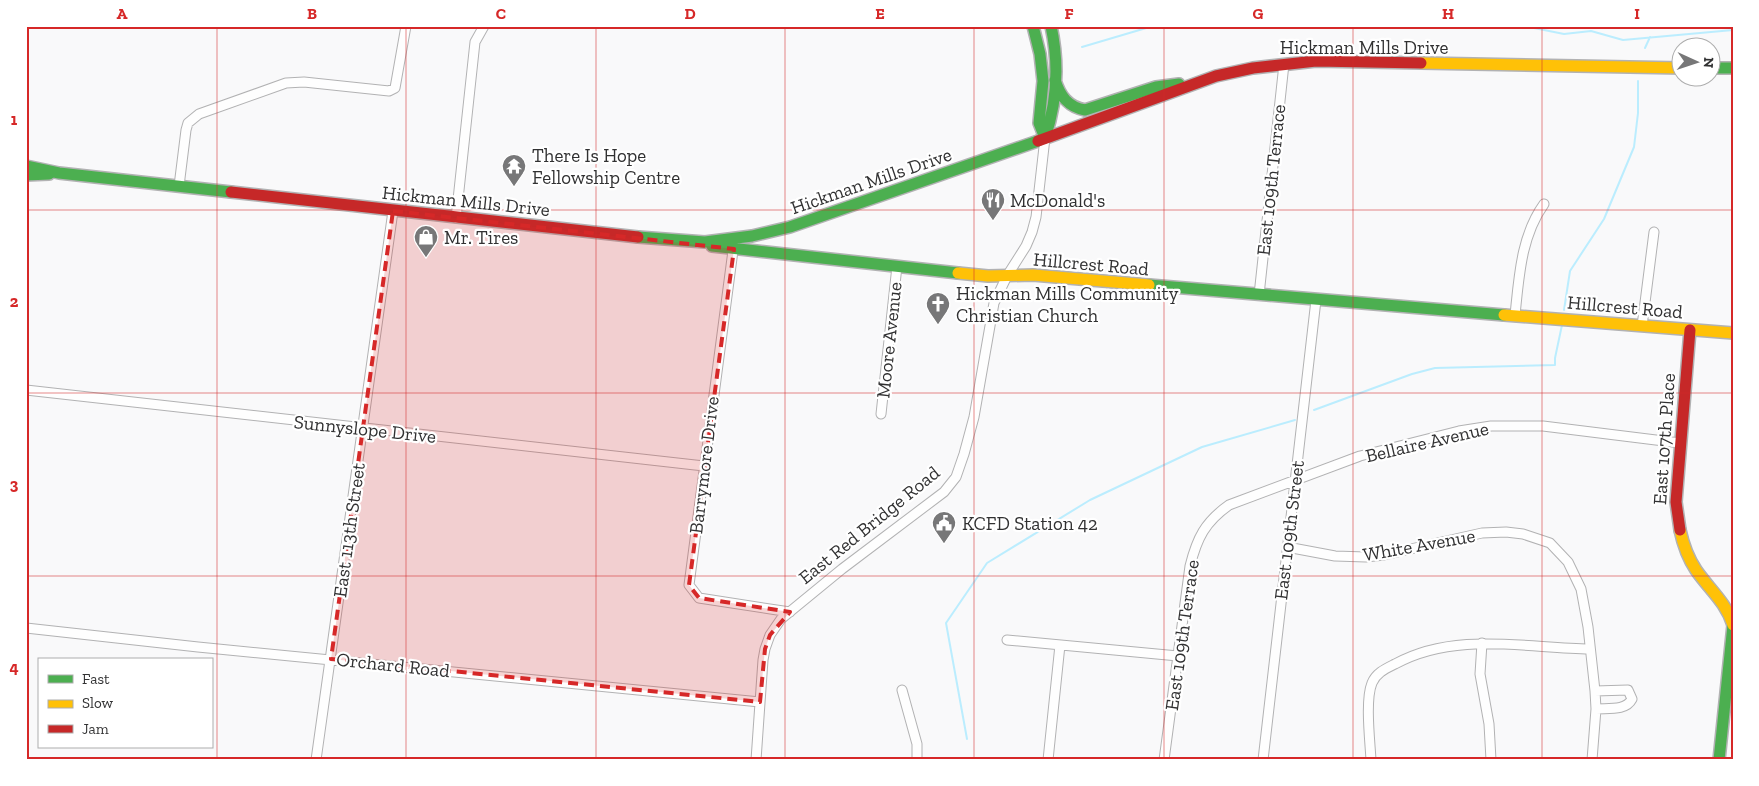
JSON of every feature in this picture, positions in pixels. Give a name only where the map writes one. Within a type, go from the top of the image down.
[{"type":"street","points":[[179,186],[186,130],[188,123],[193,118],[207,111],[286,83],[304,82],[389,91],[396,88],[406,26]]},
{"type":"street","points":[[456,218],[475,42],[484,26]]},
{"type":"street","name":"East Red Bridge Road","points":[[1033,26],[1040,54],[1043,81],[1039,123],[1045,138]]},
{"type":"street","name":"East Red Bridge Road","points":[[756,760],[764,649],[770,635],[781,619],[842,569],[944,492],[956,477],[974,417],[994,303],[1007,276],[1026,246],[1036,217],[1045,138],[1051,123],[1055,80],[1056,62],[1051,26]]},
{"type":"street","name":"Hickman Mills Drive","points":[[734,243],[752,236],[808,222],[1216,76],[1253,68],[1316,61],[1672,68]]},
{"type":"street","name":"East 109th Terrace","points":[[1259,295],[1284,64]]},
{"type":"street","points":[[1055,80],[1059,92],[1068,104],[1074,108],[1085,110],[1156,87],[1194,84]]},
{"type":"street","name":"Hickman Mills Drive","points":[[26,166],[59,173],[666,240]]},
{"type":"street","name":"Hickman Mills Drive","points":[[26,175],[59,173]]},
{"type":"street","points":[[1514,315],[1524,249],[1536,216],[1544,204]]},
{"type":"street","name":"East 113th Street","points":[[316,760],[393,211]]},
{"type":"street","points":[[1642,326],[1654,232]]},
{"type":"street","name":"Hillcrest Road","points":[[666,240],[734,243],[897,266],[988,276],[1033,275],[1316,300],[1733,333]]},
{"type":"street","name":"Barrymore Drive","points":[[734,243],[689,585],[699,598],[790,612]]},
{"type":"street","name":"Moore Avenue","points":[[880,414],[897,266]]},
{"type":"street","name":"East 109th Street","points":[[1263,760],[1316,300]]},
{"type":"street","name":"East 107th Place","points":[[1690,330],[1680,443],[1676,502],[1677,520],[1681,537],[1691,562],[1727,608],[1733,625]]},
{"type":"street","name":"Sunnyslope Drive","points":[[26,390],[704,466]]},
{"type":"street","name":"Bellaire Avenue","points":[[1215,516],[1229,505],[1360,456],[1459,431],[1491,426],[1543,426],[1680,443]]},
{"type":"street","name":"East 109th Terrace","points":[[1164,760],[1190,566],[1195,545],[1204,528],[1215,516]]},
{"type":"street","name":"White Avenue","points":[[1287,547],[1335,556],[1366,557],[1384,555],[1482,533],[1506,532],[1523,534],[1550,543],[1568,562],[1581,589],[1590,649]]},
{"type":"street","points":[[1719,760],[1733,625]]},
{"type":"street","name":"Orchard Road","points":[[26,628],[760,702]]},
{"type":"street","points":[[1006,640],[1178,656]]},
{"type":"street","points":[[1482,643],[1480,674],[1489,724],[1491,760]]},
{"type":"street","points":[[1371,760],[1369,698],[1373,682],[1378,673],[1422,652],[1445,647],[1482,643],[1590,649],[1596,691],[1592,760]]},
{"type":"street","points":[[1048,760],[1060,645]]},
{"type":"street","points":[[902,690],[916,744],[917,760]]},
{"type":"street","points":[[1596,691],[1628,690],[1632,699],[1629,704],[1622,708],[1596,709]]},
{"type":"highlighted area","points":[[393,211],[734,249],[689,585],[699,598],[790,612],[770,635],[765,649],[760,702],[331,659]]},
{"type":"waterway","points":[[1082,47],[1153,26]]},
{"type":"waterway","points":[[1386,26],[1392,26]]},
{"type":"waterway","points":[[1444,26],[1452,28],[1460,26]]},
{"type":"waterway","points":[[1492,26],[1501,28],[1522,26]]},
{"type":"waterway","points":[[1524,26],[1564,34],[1591,31],[1623,40],[1733,30]]},
{"type":"waterway","points":[[1645,48],[1650,37]]},
{"type":"waterway","points":[[1564,310],[1570,271],[1604,219],[1634,147],[1638,113],[1638,81]]},
{"type":"waterway","points":[[1314,410],[1412,374],[1435,368],[1555,365],[1562,325]]},
{"type":"waterway","points":[[967,739],[946,623],[987,563],[1090,500],[1202,447],[1295,420]]},
{"type":"traffic: fast","points":[[1033,26],[1040,54],[1043,81],[1039,123],[1045,138]]},
{"type":"traffic: fast","points":[[1045,138],[1052,111],[1056,82],[1054,40],[1051,26]]},
{"type":"traffic: fast","points":[[1722,68],[1733,68]]},
{"type":"traffic: fast","points":[[1055,80],[1059,91],[1066,100],[1079,109],[1085,110],[1156,87],[1179,84]]},
{"type":"traffic: fast","points":[[638,237],[705,242],[752,236],[790,227],[1038,141]]},
{"type":"traffic: fast","points":[[26,166],[59,173],[231,192]]},
{"type":"traffic: fast","points":[[26,175],[49,174]]},
{"type":"traffic: fast","points":[[712,246],[958,273]]},
{"type":"traffic: fast","points":[[1149,285],[1504,315]]},
{"type":"traffic: fast","points":[[1719,760],[1733,625]]},
{"type":"traffic: slow","points":[[1421,63],[1672,68]]},
{"type":"traffic: slow","points":[[958,273],[988,276],[1033,275],[1149,285]]},
{"type":"traffic: slow","points":[[1504,315],[1733,333]]},
{"type":"traffic: slow","points":[[1680,530],[1686,551],[1693,565],[1722,602],[1733,625]]},
{"type":"traffic: jam","points":[[1038,141],[1216,76],[1253,68],[1316,61],[1421,63]]},
{"type":"traffic: jam","points":[[231,192],[638,237]]},
{"type":"traffic: jam","points":[[1680,530],[1676,502],[1690,330]]},
{"type":"place","name":"There Is Hope Fellowship Centre","points":[[514,187]]},
{"type":"place","name":"McDonald's","points":[[993,221]]},
{"type":"place","name":"Mr. Tires","points":[[426,258]]},
{"type":"place","name":"Hickman Mills Community Christian Church","points":[[938,325]]},
{"type":"place","name":"KCFD Station 42","points":[[944,544]]}]
